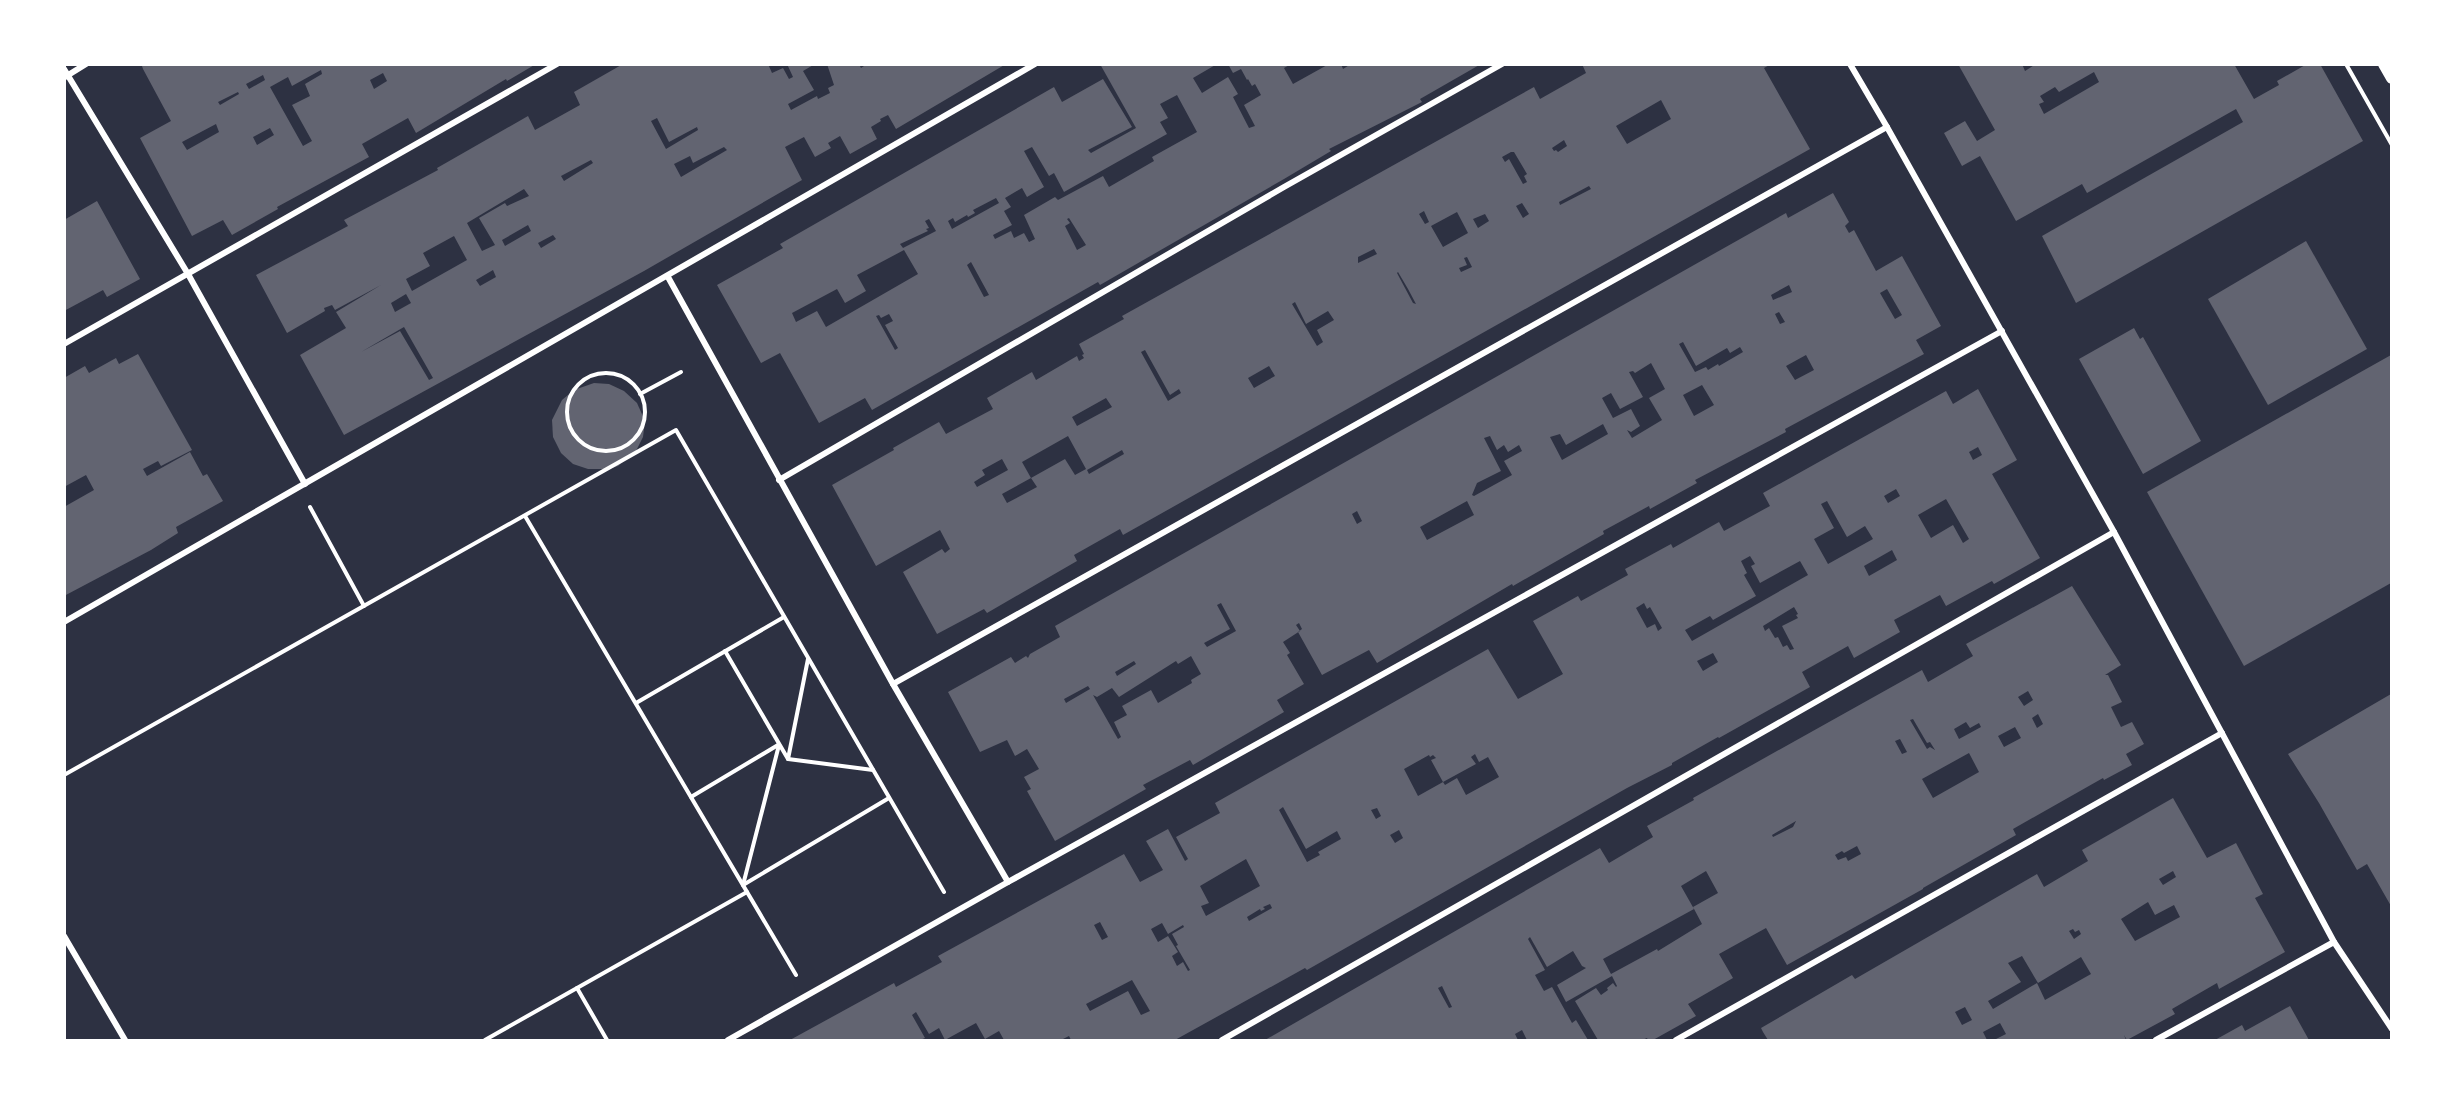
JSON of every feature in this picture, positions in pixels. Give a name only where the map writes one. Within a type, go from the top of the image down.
[{"type":"main road","points":[[2384,64],[2391,78]]},
{"type":"street","points":[[86,64],[66,74],[188,274],[304,484]]},
{"type":"street","points":[[64,344],[557,64]]},
{"type":"street","points":[[64,622],[668,277],[1035,64]]},
{"type":"street","points":[[779,480],[1274,193],[1502,64]]},
{"type":"street","points":[[1850,64],[2114,532],[2334,942],[2391,1029]]},
{"type":"street","points":[[893,684],[1887,127]]},
{"type":"street","points":[[668,277],[893,684],[1008,882]]},
{"type":"street","points":[[728,1041],[1008,882],[2002,331]]},
{"type":"street","points":[[1222,1041],[2114,532]]},
{"type":"street","points":[[1676,1041],[2222,733]]},
{"type":"street","points":[[64,936],[125,1041]]},
{"type":"street","points":[[2156,1041],[2334,942]]},
{"type":"path","points":[[2346,64],[2391,145]]},
{"type":"path","points":[[602,372],[616,374],[628,379],[640,394],[645,412],[643,424],[627,444],[616,449],[604,451],[591,448],[581,442],[567,420],[567,407],[571,394],[579,383],[590,376],[602,372]]},
{"type":"path","points":[[640,394],[681,372]]},
{"type":"path","points":[[64,775],[676,430],[944,892]]},
{"type":"path","points":[[308,504],[364,606]]},
{"type":"path","points":[[525,516],[797,977]]},
{"type":"path","points":[[636,703],[784,617]]},
{"type":"path","points":[[726,651],[788,759]]},
{"type":"path","points":[[788,759],[808,659]]},
{"type":"path","points":[[691,797],[780,745]]},
{"type":"path","points":[[743,885],[780,745]]},
{"type":"path","points":[[788,759],[873,770]]},
{"type":"path","points":[[743,885],[889,798]]},
{"type":"path","points":[[485,1041],[747,892]]},
{"type":"path","points":[[577,988],[607,1041]]},
{"type":"building","points":[[146,64],[536,64],[507,81],[506,79],[416,133],[408,118],[362,144],[369,157],[277,207],[278,209],[232,235],[223,220],[192,236],[140,138],[171,121],[142,66]],"holes":[[[321,70],[322,74],[305,84],[310,96],[292,105],[312,141],[303,146],[270,87],[288,77],[292,86]],[[383,73],[387,81],[374,89],[370,80]],[[263,75],[265,80],[249,89],[246,84]],[[238,92],[239,94],[220,105],[218,102]],[[216,124],[219,132],[187,150],[182,142]],[[270,128],[274,135],[257,145],[253,137]]]},
{"type":"building","points":[[623,64],[768,64],[772,73],[783,68],[789,79],[793,77],[787,64],[815,64],[803,71],[814,90],[788,104],[791,110],[817,96],[818,99],[830,93],[828,88],[834,85],[827,64],[859,64],[861,68],[867,64],[1006,64],[896,129],[888,115],[880,119],[881,121],[871,127],[877,139],[850,154],[840,136],[828,143],[831,148],[815,157],[804,137],[785,147],[802,180],[644,271],[344,435],[300,355],[346,328],[336,312],[381,285],[335,310],[332,305],[324,308],[325,311],[287,333],[256,275],[348,226],[344,220],[438,170],[437,168],[528,116],[535,130],[580,105],[574,92]],"holes":[[[657,118],[669,142],[697,127],[698,130],[666,149],[651,121]],[[724,147],[727,150],[681,177],[674,164],[690,156],[693,163]],[[591,160],[593,163],[564,181],[561,176]],[[524,189],[529,196],[507,206],[505,203],[479,218],[495,245],[482,251],[467,223]],[[528,225],[531,231],[505,246],[502,240]],[[553,235],[556,239],[541,248],[538,243]],[[454,236],[467,260],[412,291],[406,279],[430,266],[423,253]],[[493,270],[496,277],[480,286],[476,280]],[[406,294],[411,303],[395,312],[391,303]],[[404,327],[433,378],[429,380],[400,331],[361,352]]]},
{"type":"building","points":[[1100,64],[1217,64],[1193,78],[1202,93],[1228,77],[1238,94],[1233,97],[1249,128],[1255,126],[1244,105],[1261,95],[1255,84],[1252,86],[1247,80],[1241,69],[1233,73],[1228,64],[1291,64],[1284,68],[1293,84],[1329,64],[1341,64],[1343,69],[1351,64],[1481,64],[1420,99],[1422,102],[1329,149],[1331,151],[1100,285],[1098,282],[872,410],[865,398],[819,423],[780,353],[761,363],[717,285],[783,248],[780,244],[1054,87],[1062,102],[1103,79],[1132,127],[1088,150],[1091,153],[1136,128]],"holes":[[[1177,95],[1197,132],[1152,157],[1154,161],[1109,187],[1103,176],[1058,200],[1055,197],[1024,215],[1035,239],[1029,242],[1024,233],[1014,238],[1011,231],[995,239],[993,235],[1012,225],[1004,211],[1011,207],[1005,198],[1022,188],[1027,197],[1044,187],[1024,151],[1032,147],[1049,176],[1054,173],[1064,192],[1167,134],[1160,122],[1168,118],[1160,104]],[[996,198],[999,203],[952,229],[948,221],[953,218],[955,222],[975,213],[973,210]],[[1069,218],[1086,245],[1077,250],[1065,226],[1070,223],[1067,219]],[[929,219],[936,231],[903,248],[900,244],[928,231],[926,229],[929,228],[925,221]],[[904,250],[918,274],[826,327],[817,311],[796,322],[792,313],[837,289],[845,303],[866,291],[857,275]],[[971,262],[989,295],[984,297],[967,265]],[[889,314],[893,321],[885,325],[898,348],[895,350],[876,316],[879,315],[881,318]]]},
{"type":"building","points":[[1582,64],[1771,64],[1764,68],[1810,149],[1123,535],[1120,529],[1074,555],[1077,561],[987,613],[984,609],[937,634],[903,572],[942,549],[945,553],[950,549],[940,530],[876,566],[832,485],[939,422],[946,434],[993,409],[987,398],[1032,372],[1036,380],[1077,356],[1079,361],[1084,358],[1082,355],[1084,354],[1079,344],[1124,319],[1122,316],[1534,87],[1540,99],[1586,73]],"holes":[[[1661,100],[1671,119],[1627,144],[1616,126]],[[1564,140],[1567,146],[1558,152],[1552,148]],[[1514,152],[1527,174],[1524,176],[1527,182],[1523,184],[1509,159],[1505,162],[1502,157]],[[1589,186],[1591,189],[1560,205],[1559,202]],[[1522,203],[1529,214],[1523,218],[1516,206]],[[1424,211],[1429,222],[1425,224],[1419,214]],[[1457,212],[1468,233],[1443,247],[1431,226]],[[1485,214],[1489,221],[1478,228],[1473,219]],[[1374,249],[1377,254],[1358,263],[1358,257]],[[1467,257],[1472,267],[1461,272],[1459,268],[1467,265],[1464,258]],[[1398,272],[1416,304],[1413,303]],[[1295,302],[1306,324],[1328,311],[1334,320],[1317,330],[1323,342],[1317,346],[1292,304]],[[1145,350],[1170,395],[1179,389],[1181,393],[1168,401],[1141,352]],[[1269,366],[1275,376],[1254,388],[1248,378]],[[1106,398],[1112,407],[1077,426],[1072,417]],[[1068,436],[1086,469],[1075,475],[1065,459],[1031,478],[1022,462]],[[1122,450],[1124,454],[1089,474],[1087,470]],[[1002,459],[1008,470],[977,487],[974,482],[985,475],[982,470]],[[1031,478],[1037,487],[1007,503],[1002,494]]]},
{"type":"building","points":[[1958,64],[2022,64],[2025,71],[2036,64],[2234,64],[2254,99],[2279,85],[2277,81],[2307,64],[2320,64],[2363,141],[2076,303],[2042,236],[2243,122],[2236,109],[2087,193],[2082,184],[2016,221],[1980,156],[1962,166],[1944,133],[1965,121],[1977,141],[1995,130]],"holes":[[[2094,72],[2099,82],[2044,114],[2039,104],[2044,102],[2040,96],[2055,87],[2059,92]]]},
{"type":"building","points":[[1833,193],[1849,222],[1845,226],[1849,233],[1854,230],[1876,271],[1902,256],[1941,326],[1916,340],[1924,354],[1785,429],[1786,432],[1695,480],[1697,483],[1650,509],[1649,506],[1603,531],[1604,534],[1513,586],[1512,584],[1377,663],[1369,650],[1322,675],[1298,632],[1283,642],[1290,653],[1287,655],[1304,684],[1277,700],[1284,712],[1193,765],[1190,760],[1143,785],[1146,789],[1055,841],[1027,791],[1031,789],[1024,777],[1039,769],[1027,749],[1015,756],[1007,740],[980,752],[948,692],[1011,657],[1015,663],[1026,656],[1028,658],[1030,654],[1060,637],[1055,626],[1786,213],[1788,218]],"holes":[[[1789,285],[1792,292],[1773,300],[1771,295]],[[1887,289],[1902,315],[1895,319],[1880,293]],[[1779,312],[1785,322],[1780,324],[1775,314]],[[1683,342],[1696,366],[1727,348],[1730,353],[1740,347],[1743,352],[1719,366],[1718,364],[1708,370],[1706,367],[1695,372],[1679,344]],[[1806,355],[1814,370],[1795,380],[1786,366]],[[1651,363],[1665,389],[1649,398],[1662,420],[1632,438],[1627,430],[1631,432],[1640,426],[1631,409],[1613,418],[1602,398],[1611,393],[1620,409],[1643,397],[1629,372],[1635,373]],[[1702,385],[1714,405],[1694,416],[1683,395]],[[1603,424],[1608,434],[1562,460],[1550,437],[1560,434],[1566,445]],[[1490,436],[1497,450],[1504,445],[1508,452],[1519,445],[1522,451],[1504,461],[1512,475],[1474,496],[1472,495],[1477,483],[1501,471],[1484,438]],[[1467,501],[1474,515],[1427,540],[1420,527]],[[1357,511],[1362,521],[1357,524],[1352,514]],[[1221,603],[1236,631],[1207,647],[1204,643],[1230,629],[1217,605]],[[1191,656],[1201,674],[1191,680],[1192,683],[1158,703],[1151,690],[1122,706],[1127,715],[1114,722],[1121,737],[1118,739],[1093,695],[1097,697],[1112,688],[1119,697],[1176,661],[1178,664]],[[1134,661],[1136,664],[1117,676],[1115,672]],[[1088,686],[1090,689],[1066,703],[1064,699]]]},
{"type":"building","points":[[97,201],[140,279],[107,297],[103,290],[64,311],[64,220]]},
{"type":"building","points":[[2306,241],[2367,349],[2268,405],[2208,299]]},
{"type":"building","points":[[2134,328],[2140,339],[2143,337],[2201,441],[2143,474],[2079,359]]},
{"type":"building","points":[[138,354],[192,450],[161,466],[158,461],[143,469],[147,476],[190,452],[203,476],[207,474],[223,501],[176,527],[178,533],[151,550],[64,596],[64,507],[94,490],[86,475],[64,487],[64,378],[85,366],[89,373],[116,358],[119,364]]},
{"type":"building","points":[[2391,355],[2391,583],[2244,666],[2147,492]]},
{"type":"building","points":[[594,383],[609,384],[624,391],[637,403],[645,421],[643,437],[636,451],[618,466],[609,469],[588,469],[573,464],[561,453],[553,437],[552,420],[562,400],[574,390]]},
{"type":"building","points":[[1978,389],[2017,460],[1992,474],[2040,558],[1994,584],[1992,581],[1946,606],[1940,595],[1894,620],[1900,632],[1854,658],[1848,646],[1802,672],[1810,687],[1307,970],[1305,968],[1175,1040],[1071,1040],[1069,1036],[1061,1040],[1004,1040],[999,1031],[985,1039],[976,1023],[945,1040],[939,1028],[929,1034],[916,1012],[912,1015],[925,1038],[920,1040],[790,1040],[894,983],[896,987],[942,962],[938,956],[1124,854],[1140,882],[1163,870],[1146,841],[1168,829],[1185,861],[1188,859],[1176,837],[1220,813],[1215,803],[1488,649],[1518,699],[1563,674],[1533,621],[1578,596],[1581,601],[1628,575],[1625,569],[1671,544],[1673,548],[1719,522],[1724,531],[1770,506],[1763,493],[1946,391],[1953,404]],"holes":[[[1978,447],[1982,455],[1973,460],[1969,452]],[[1896,489],[1900,496],[1888,503],[1884,496]],[[1946,499],[1969,539],[1963,543],[1953,525],[1931,538],[1918,515]],[[1827,501],[1847,537],[1865,526],[1873,539],[1828,564],[1814,539],[1834,528],[1821,504]],[[1892,550],[1897,560],[1869,576],[1864,566]],[[1750,556],[1755,564],[1751,566],[1760,583],[1800,561],[1808,575],[1692,641],[1685,630],[1710,616],[1713,620],[1756,596],[1744,575],[1747,573],[1741,561]],[[1644,603],[1647,609],[1650,607],[1662,628],[1658,631],[1655,624],[1647,628],[1636,608]],[[1794,607],[1798,618],[1782,626],[1794,649],[1790,650],[1787,645],[1783,647],[1778,637],[1775,638],[1769,628],[1765,631],[1763,626]],[[1713,653],[1718,662],[1703,671],[1697,661]],[[1475,754],[1479,762],[1488,757],[1499,777],[1466,795],[1457,778],[1445,785],[1443,782],[1476,764],[1471,757]],[[1433,755],[1436,758],[1431,760],[1443,782],[1418,796],[1404,769]],[[1283,807],[1306,849],[1337,831],[1341,839],[1318,852],[1320,855],[1307,862],[1279,810]],[[1377,808],[1381,816],[1376,819],[1371,810]],[[1399,830],[1403,838],[1395,843],[1390,835]],[[1246,859],[1260,886],[1206,916],[1201,906],[1209,903],[1200,886]],[[1270,904],[1272,908],[1249,921],[1247,917],[1260,909],[1261,911],[1265,909],[1263,907]],[[1100,922],[1108,937],[1102,940],[1094,925]],[[1162,923],[1168,934],[1183,925],[1184,927],[1172,934],[1190,970],[1188,971],[1183,962],[1177,966],[1172,956],[1178,952],[1168,936],[1158,942],[1151,929]],[[1132,980],[1150,1011],[1141,1015],[1128,991],[1090,1011],[1086,1004]]]},
{"type":"building","points":[[2072,586],[2121,665],[2105,675],[2108,675],[2122,702],[2111,707],[2121,727],[2132,722],[2144,744],[2126,754],[2132,765],[2104,780],[2103,778],[2013,829],[2016,835],[1787,965],[1766,928],[1719,954],[1733,978],[1688,1004],[1696,1016],[1653,1040],[1647,1038],[1598,1040],[1575,1001],[1596,988],[1601,995],[1613,983],[1616,987],[1612,976],[1566,1002],[1557,985],[1586,968],[1582,966],[1573,951],[1547,967],[1530,937],[1528,939],[1545,970],[1535,975],[1544,991],[1552,987],[1572,1023],[1576,1020],[1588,1040],[1527,1040],[1522,1030],[1515,1034],[1518,1040],[1265,1040],[1600,848],[1609,863],[1653,837],[1647,826],[1694,800],[1693,798],[1922,670],[1928,682],[1973,656],[1966,644]],"holes":[[[2028,691],[2033,700],[2024,706],[2018,697]],[[2038,714],[2043,724],[2037,728],[2032,718]],[[1913,719],[1927,743],[1930,742],[1935,750],[1930,747],[1927,749],[1910,720]],[[1966,722],[1970,728],[1979,723],[1981,727],[1959,739],[1954,729]],[[2015,727],[2021,738],[2004,747],[1998,736]],[[1900,739],[1907,752],[1902,754],[1895,741]],[[1969,753],[1979,772],[1933,798],[1922,779]],[[1796,821],[1793,827],[1773,837],[1772,835]],[[1857,846],[1861,854],[1848,861],[1846,857],[1838,860],[1835,855]],[[1706,871],[1718,893],[1693,907],[1702,924],[1658,951],[1657,949],[1611,974],[1603,959],[1694,909],[1681,886]],[[1442,986],[1452,1007],[1449,1008],[1438,988]]]},
{"type":"building","points":[[2391,694],[2391,906],[2367,864],[2357,870],[2288,754]]},
{"type":"building","points":[[2173,798],[2207,858],[2236,843],[2263,894],[2255,898],[2285,952],[2219,989],[2217,983],[2172,1009],[2175,1014],[2127,1040],[2124,1035],[2126,1040],[1994,1040],[2006,1034],[2000,1023],[1983,1032],[1987,1040],[1768,1040],[1763,1032],[1761,1028],[1852,975],[1855,979],[2037,874],[2044,887],[2088,861],[2082,850]],"holes":[[[2173,871],[2176,877],[2163,885],[2159,879]],[[2148,902],[2155,915],[2174,905],[2180,917],[2135,941],[2121,919]],[[2079,930],[2081,934],[2074,939],[2069,931]],[[2022,956],[2038,983],[2081,957],[2091,974],[2045,1000],[2037,983],[1993,1009],[1988,1001],[2021,982],[2008,963]],[[1965,1007],[1972,1020],[1962,1025],[1955,1012]]]},
{"type":"building","points":[[2290,1006],[2309,1040],[2215,1040],[2242,1025],[2245,1031]]}]
